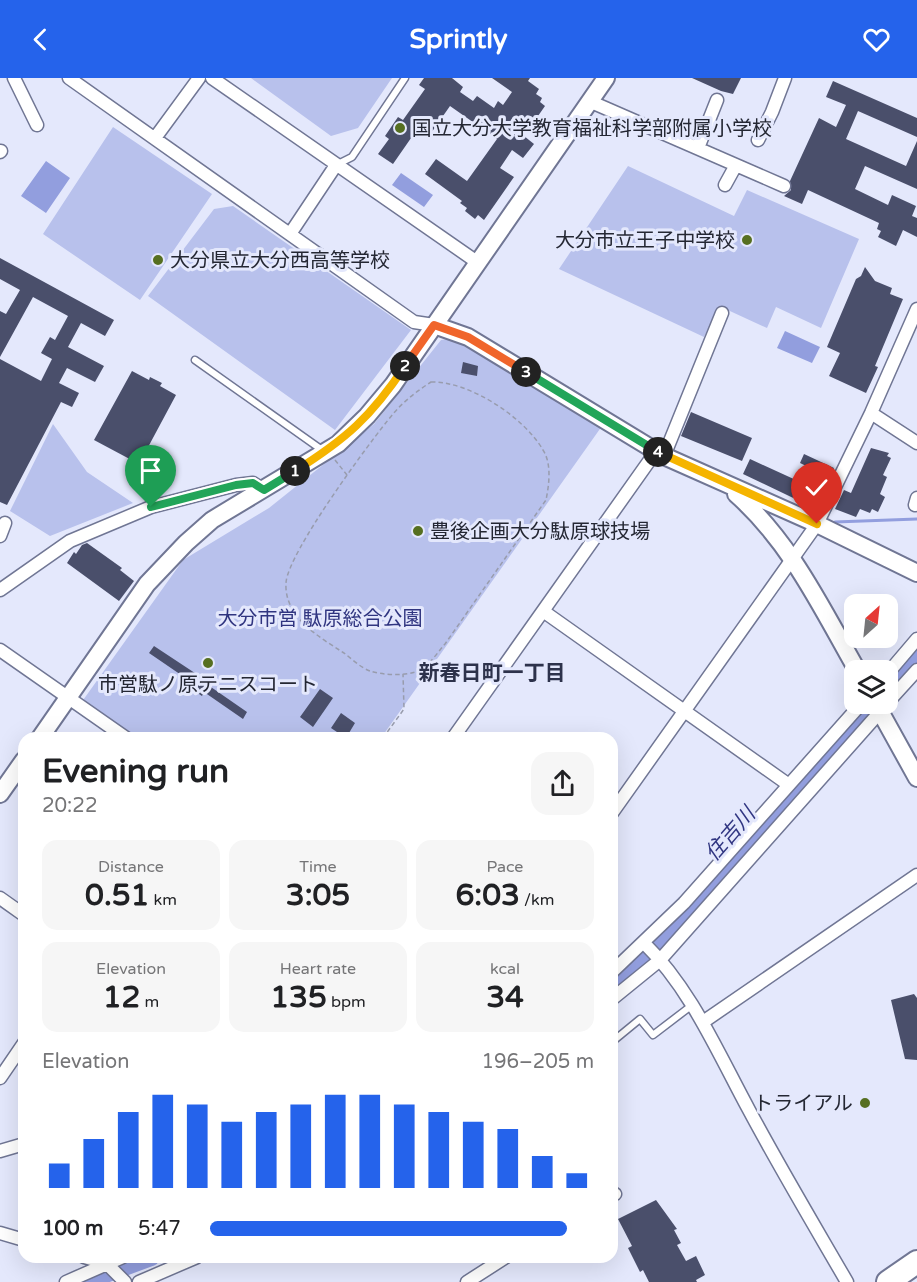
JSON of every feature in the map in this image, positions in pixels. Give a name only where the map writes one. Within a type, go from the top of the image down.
[{"type":"highway","points":[[888,1282],[917,1262]]},
{"type":"highway","points":[[910,1282],[917,1277]]},
{"type":"street","points":[[14,78],[37,125]]},
{"type":"street","points":[[69,78],[414,321],[434,325],[468,337],[659,453],[817,524],[917,573]]},
{"type":"street","points":[[155,138],[199,78]]},
{"type":"street","points":[[212,78],[477,262]]},
{"type":"street","points":[[44,732],[147,584],[186,543],[212,520],[330,456],[376,406],[606,78]]},
{"type":"street","points":[[758,140],[785,78]]},
{"type":"street","points":[[698,148],[717,100]]},
{"type":"street","points":[[589,101],[784,186]]},
{"type":"street","points":[[290,234],[336,165]]},
{"type":"street","points":[[725,185],[736,165]]},
{"type":"street","points":[[618,801],[817,524],[871,413],[917,309]]},
{"type":"street","points":[[457,732],[659,453],[722,313]]},
{"type":"street","points":[[871,413],[917,443]]},
{"type":"street","points":[[694,470],[736,493],[755,511],[792,556],[851,660]]},
{"type":"street","points":[[0,590],[70,541],[151,507],[236,485],[253,483],[264,490]]},
{"type":"street","points":[[0,536],[5,524]]},
{"type":"street","points":[[543,611],[789,784]]},
{"type":"street","points":[[898,661],[917,639]]},
{"type":"street","points":[[0,650],[117,732]]},
{"type":"street","points":[[898,690],[917,670]]},
{"type":"street","points":[[618,967],[645,944],[725,858],[852,714]]},
{"type":"street","points":[[618,994],[658,958],[875,714]]},
{"type":"street","points":[[887,714],[917,778]]},
{"type":"street","points":[[0,794],[18,768]]},
{"type":"street","points":[[703,1022],[917,875]]},
{"type":"street","points":[[0,898],[18,911]]},
{"type":"street","points":[[645,944],[658,958],[703,1022],[749,1112],[847,1282]]},
{"type":"street","points":[[0,1078],[18,1052]]},
{"type":"street","points":[[0,1151],[18,1146]]},
{"type":"street","points":[[0,1233],[18,1238]]},
{"type":"street","points":[[66,1282],[106,1263],[119,1280]]},
{"type":"street","points":[[139,1282],[183,1263]]},
{"type":"street","points":[[467,1282],[497,1263]]},
{"type":"lane","points":[[336,165],[352,157],[405,78]]},
{"type":"lane","points":[[195,360],[330,456]]},
{"type":"lane","points":[[618,1037],[640,1019],[653,1035],[691,1006]]},
{"type":"path","points":[[431,382],[446,382],[475,393],[504,410],[528,430],[544,451],[549,484],[546,500],[433,658],[415,672],[403,673],[392,675],[369,671],[305,627],[291,605],[286,583],[296,554],[348,476],[394,413],[416,392],[431,382]]},
{"type":"path","points":[[330,456],[348,476]]},
{"type":"path","points":[[387,732],[404,709],[403,673]]},
{"type":"green space","points":[[251,78],[392,78],[358,128],[331,136]]},
{"type":"green space","points":[[113,127],[212,194],[140,300],[43,234]]},
{"type":"green space","points":[[628,166],[734,216],[747,190],[859,239],[821,328],[776,307],[767,328],[719,306],[704,337],[559,269]]},
{"type":"green space","points":[[233,206],[411,330],[335,430],[148,296],[214,209]]},
{"type":"green space","name":"大分市営 駄原総合公園","points":[[453,338],[602,426],[385,732],[122,732],[81,703],[183,560],[269,508],[374,424],[441,340]]},
{"type":"green space","points":[[53,424],[87,472],[133,503],[50,536],[10,511]]},
{"type":"shaded area","points":[[46,161],[70,178],[46,213],[21,196]]},
{"type":"shaded area","points":[[401,173],[433,195],[424,207],[392,185]]},
{"type":"shaded area","points":[[785,331],[820,347],[812,363],[777,348]]},
{"type":"building","points":[[424,78],[452,78],[463,87],[460,92],[473,101],[477,96],[494,108],[498,101],[503,105],[512,92],[492,78],[530,78],[528,81],[539,89],[536,94],[542,98],[540,102],[545,106],[524,136],[534,144],[523,158],[512,150],[500,168],[514,177],[484,220],[478,215],[475,219],[465,211],[467,208],[460,203],[462,201],[425,174],[436,159],[467,181],[497,139],[450,106],[429,136],[418,128],[393,164],[378,154],[389,139],[385,136],[398,117],[403,120],[425,89],[419,85]]},
{"type":"building","points":[[692,78],[741,78],[733,94]]},
{"type":"building","points":[[833,81],[917,118],[917,137],[858,111],[846,139],[906,166],[917,141],[917,189],[865,166],[855,189],[888,205],[892,195],[916,206],[912,216],[917,218],[917,237],[903,230],[896,246],[878,237],[881,231],[877,229],[879,223],[808,190],[802,204],[784,196],[791,190],[790,181],[819,118],[836,127],[846,105],[826,97]]},
{"type":"building","points":[[0,258],[114,320],[105,336],[81,323],[68,347],[104,366],[95,382],[67,368],[59,383],[79,393],[72,407],[61,402],[7,505],[0,502],[0,359],[41,381],[52,359],[41,353],[50,337],[55,340],[68,316],[33,297],[0,357],[0,311],[6,314],[20,290],[0,279]]},
{"type":"building","points":[[865,267],[875,281],[892,288],[890,294],[903,299],[866,393],[829,376],[840,353],[827,347],[856,279],[861,276]]},
{"type":"building","points":[[463,362],[478,366],[477,376],[461,373]]},
{"type":"building","points":[[132,371],[149,380],[150,377],[162,383],[160,386],[176,395],[139,464],[94,440]]},
{"type":"building","points":[[691,412],[752,438],[742,461],[681,436]]},
{"type":"building","points":[[871,448],[889,453],[887,456],[891,458],[883,475],[887,477],[880,494],[885,497],[878,512],[872,509],[870,513],[860,509],[856,517],[835,509],[844,490],[851,493]]},
{"type":"building","points":[[804,454],[834,468],[829,477],[800,463]]},
{"type":"building","points":[[750,459],[820,491],[812,507],[743,474]]},
{"type":"building","points":[[87,543],[122,568],[120,570],[134,581],[119,601],[67,563],[74,552],[76,554],[82,545]]},
{"type":"building","points":[[154,646],[210,683],[208,685],[247,712],[243,719],[204,692],[202,696],[184,684],[187,679],[149,653]]},
{"type":"building","points":[[320,689],[333,698],[313,727],[300,717]]},
{"type":"building","points":[[341,713],[355,723],[350,732],[337,732],[331,728]]},
{"type":"building","points":[[914,994],[917,998],[917,1060],[905,1059],[891,1000]]},
{"type":"building","points":[[656,1200],[677,1229],[674,1230],[681,1243],[677,1245],[686,1261],[696,1256],[705,1275],[696,1280],[697,1282],[649,1282],[643,1270],[640,1272],[628,1248],[632,1246],[618,1219]]},
{"type":"waterway","points":[[835,522],[917,519]]},
{"type":"waterway","name":"住吉川","points":[[898,677],[917,655]]},
{"type":"waterway","name":"住吉川","points":[[618,981],[701,902],[866,714]]},
{"type":"waterway","name":"住吉川","points":[[84,1282],[135,1263]]},
{"type":"place","name":"国立大分大学教育福祉科学部附属小学校","points":[[400,128]]},
{"type":"place","name":"大分市立王子中学校","points":[[747,240]]},
{"type":"place","name":"大分県立大分西高等学校","points":[[158,260]]},
{"type":"place","name":"豊後企画大分駄原球技場","points":[[418,531]]},
{"type":"place","name":"市営駄ノ原テニスコート","points":[[208,663]]},
{"type":"place","name":"トライアル","points":[[865,1103]]},
{"type":"district","name":"新春日町一丁目","points":[[492,673]]},
{"type":"route","points":[[151,507],[236,485],[253,483],[264,490],[326,452],[351,433],[368,416],[434,325],[451,329],[468,337],[664,456],[817,524]]}]
